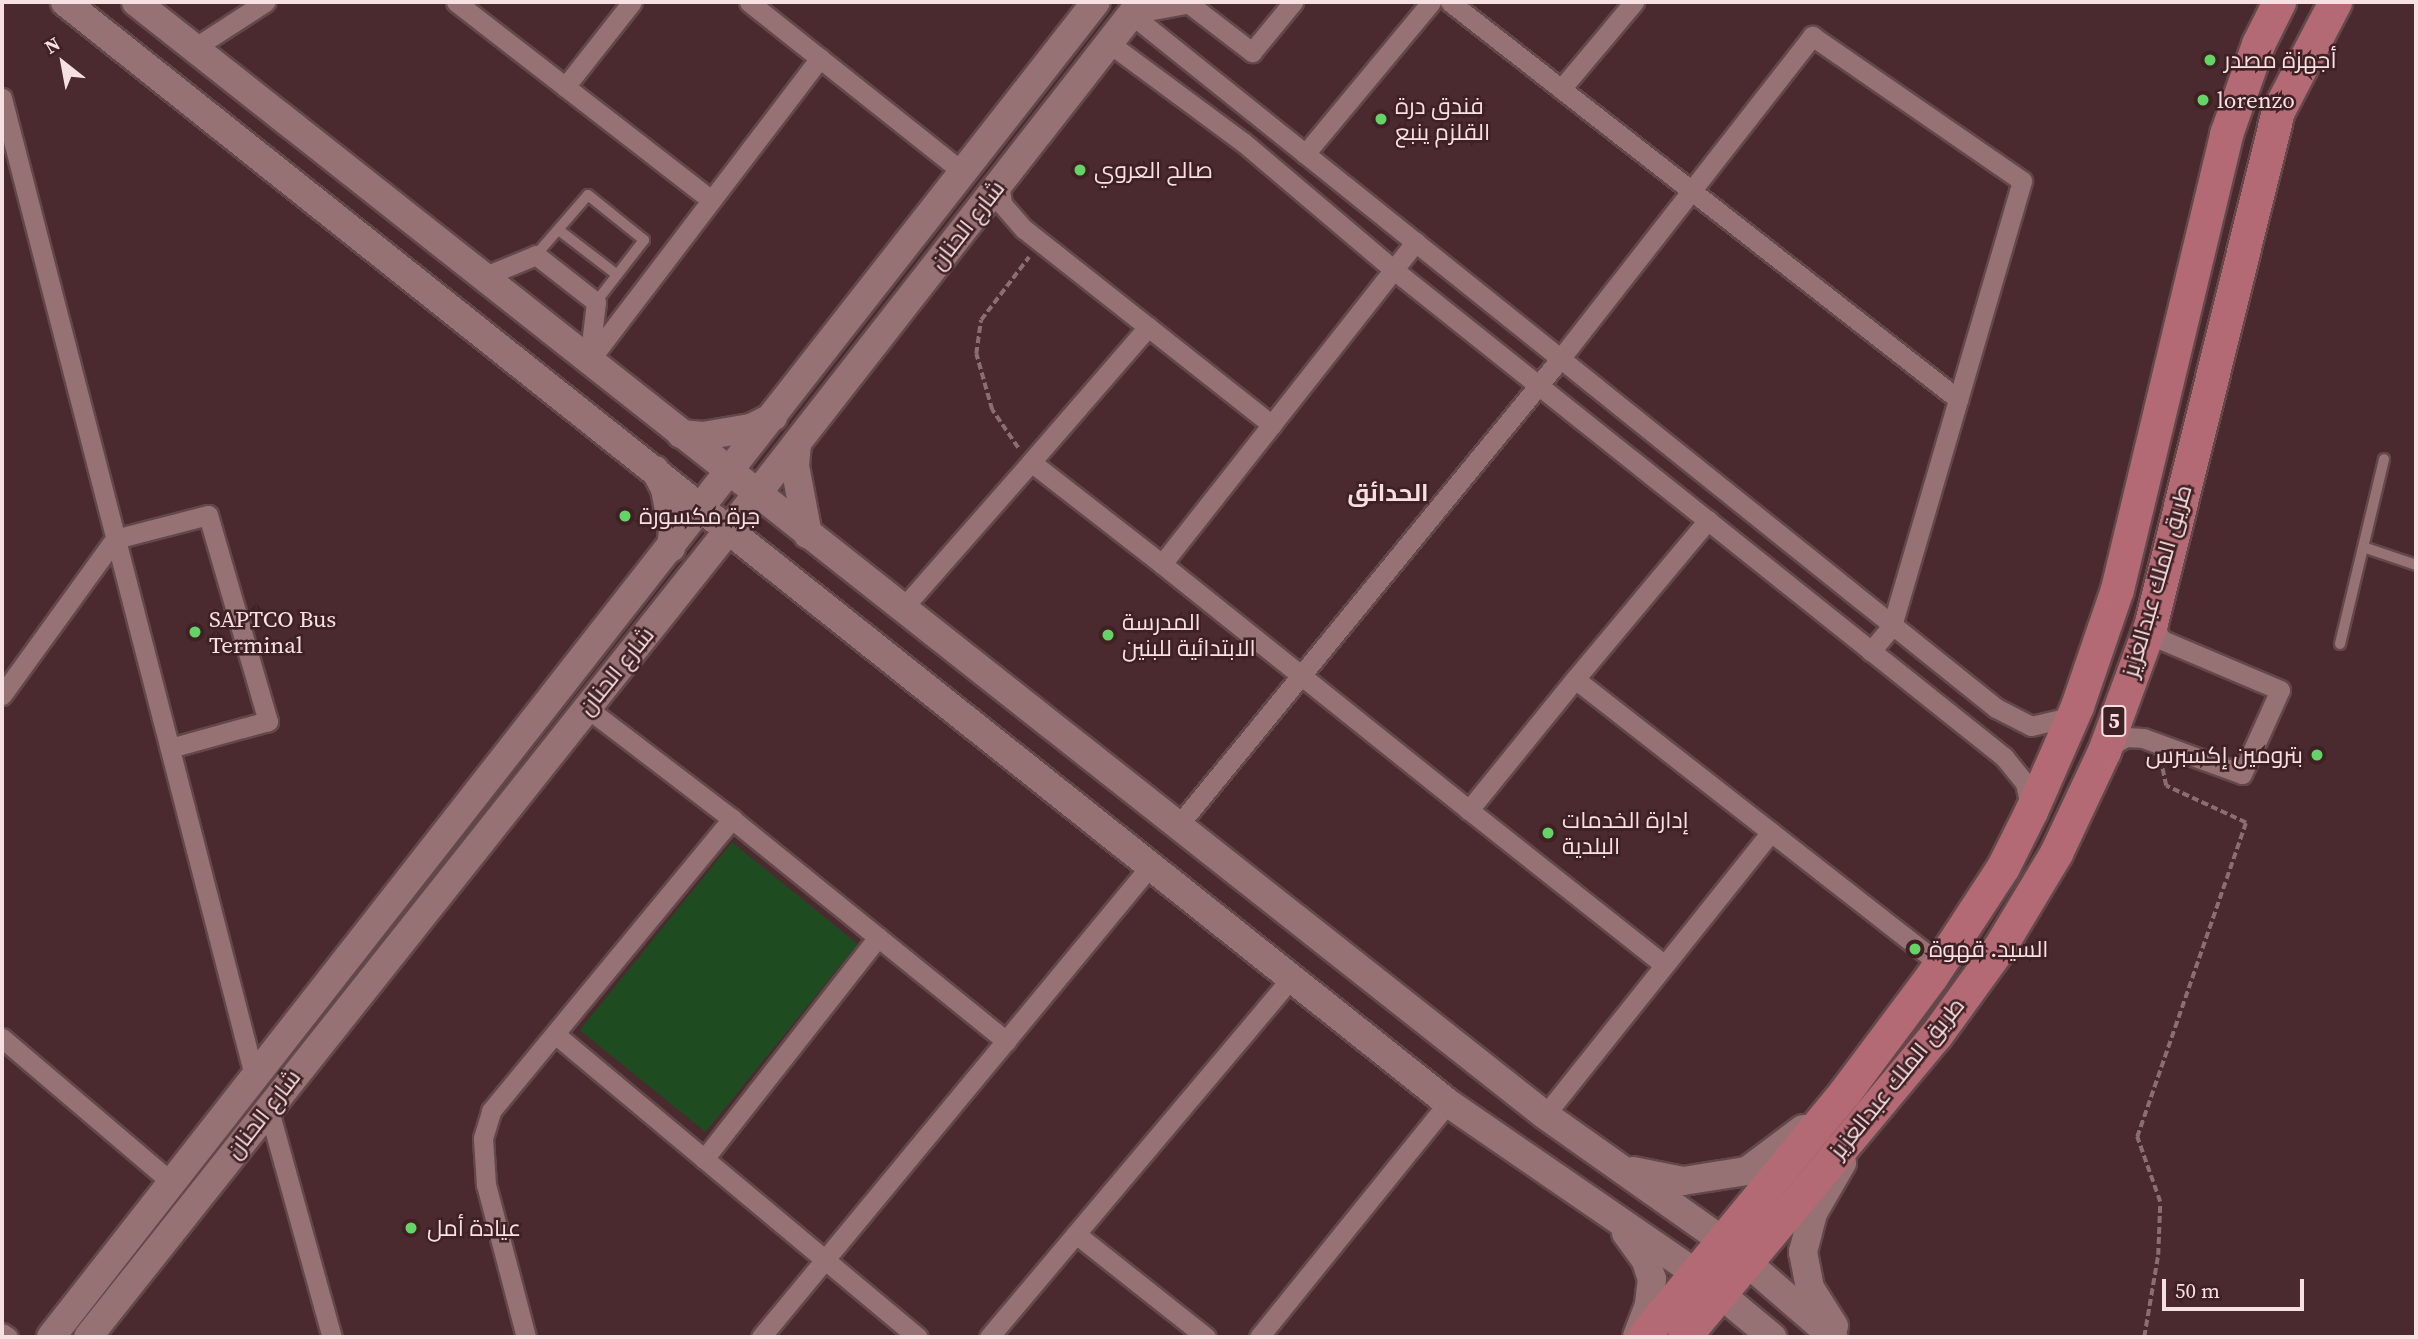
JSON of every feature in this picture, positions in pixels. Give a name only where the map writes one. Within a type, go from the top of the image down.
[{"type":"highway","name":"طريق الملك عبدالعزيز","points":[[1643,1337],[1720,1239],[1845,1092],[1940,964],[2003,867],[2031,811],[2077,706],[2118,589],[2223,147],[2258,44],[2279,2]]},
{"type":"highway","name":"طريق الملك عبدالعزيز","points":[[1684,1337],[1936,1035],[1999,948],[2056,853],[2104,751],[2151,622],[2263,162],[2284,99],[2335,2]]},
{"type":"main road","points":[[65,2],[730,528],[1448,1103],[1694,1272],[1772,1337]]},
{"type":"main road","points":[[136,2],[1177,827],[1545,1115],[1720,1239],[1833,1337]]},
{"type":"main road","name":"شارع الحنان","points":[[51,1337],[170,1181],[422,867],[1096,2]]},
{"type":"main road","name":"شارع الحنان","points":[[88,1337],[757,494],[1136,8]]},
{"type":"main road","points":[[681,434],[703,436],[751,428],[773,417]]},
{"type":"main road","points":[[797,443],[795,466],[808,535]]},
{"type":"main road","points":[[655,470],[665,489],[673,530],[671,548]]},
{"type":"main road","points":[[699,567],[753,557],[767,559]]},
{"type":"main road","points":[[1615,1165],[1658,1179],[1683,1181],[1747,1171],[1845,1092]]},
{"type":"main road","points":[[1842,1337],[1810,1288],[1803,1252],[1813,1213],[1870,1113]]},
{"type":"main road","points":[[1606,1214],[1635,1243],[1651,1279],[1649,1305],[1636,1337]]},
{"type":"street","points":[[194,48],[265,2]]},
{"type":"street","points":[[456,2],[711,201]]},
{"type":"street","points":[[565,88],[632,2]]},
{"type":"street","points":[[749,2],[963,173]]},
{"type":"street","points":[[1136,8],[1193,4],[1252,52],[1293,2]]},
{"type":"street","points":[[1305,154],[1431,2]]},
{"type":"street","points":[[1450,2],[1958,399]]},
{"type":"street","points":[[1561,89],[1634,2]]},
{"type":"street","points":[[1136,8],[1274,130],[1996,708],[2031,726],[2062,719],[2077,706]]},
{"type":"street","points":[[1177,827],[1300,672],[1560,359],[1812,36],[2022,181],[1892,626],[1871,651]]},
{"type":"street","points":[[1109,43],[1243,142],[1394,270],[1978,735],[2018,772],[2029,796],[2031,811]]},
{"type":"street","points":[[589,361],[820,58]]},
{"type":"street","points":[[2,98],[254,1074]]},
{"type":"street","points":[[1243,142],[1274,130]]},
{"type":"street","points":[[999,184],[1002,204],[1031,235],[1272,425]]},
{"type":"street","points":[[1162,564],[1415,242]]},
{"type":"street","points":[[483,277],[536,255],[596,302],[589,361]]},
{"type":"street","points":[[902,609],[1148,327]]},
{"type":"street","points":[[1031,462],[1300,672],[1662,963]]},
{"type":"street","points":[[2,695],[116,539],[208,515],[268,721],[170,748]]},
{"type":"street","points":[[1469,810],[1708,520]]},
{"type":"street","points":[[2104,751],[2126,737],[2155,742],[2242,774],[2280,690],[2162,640],[2151,622]]},
{"type":"street","points":[[1575,679],[1940,964]]},
{"type":"street","points":[[587,708],[732,819],[1006,1041]]},
{"type":"street","points":[[1978,735],[1996,708]]},
{"type":"street","points":[[526,1337],[486,1185],[483,1138],[491,1111],[732,819]]},
{"type":"street","points":[[1545,1115],[1662,963],[1771,832]]},
{"type":"street","points":[[761,1337],[1151,865]]},
{"type":"street","points":[[704,1159],[878,937]]},
{"type":"street","points":[[989,1337],[1291,978]]},
{"type":"street","points":[[555,1034],[918,1337]]},
{"type":"street","points":[[2,1038],[170,1181]]},
{"type":"street","points":[[1259,1337],[1448,1103]]},
{"type":"street","points":[[268,1107],[332,1337]]},
{"type":"street","points":[[1076,1234],[1206,1337]]},
{"type":"street","points":[[2,1333],[8,1337]]},
{"type":"lane","points":[[536,255],[560,231],[588,195],[644,240],[596,302]]},
{"type":"lane","points":[[560,231],[616,274]]},
{"type":"lane","points":[[2340,644],[2366,548],[2384,459]]},
{"type":"lane","points":[[2366,548],[2416,565]]},
{"type":"path","points":[[1031,235],[1034,247],[1028,259],[981,320],[976,354],[992,410],[1007,437],[1031,462]]},
{"type":"path","points":[[2144,1337],[2158,1255],[2160,1202],[2137,1137],[2246,823],[2166,786],[2155,742]]},
{"type":"green space","points":[[732,842],[858,944],[706,1132],[580,1030]]},
{"type":"place","name":"أجهزة مصدر","points":[[2210,60]]},
{"type":"place","name":"lorenzo","points":[[2203,100]]},
{"type":"place","name":"فندق درة القلزم ينبع","points":[[1381,119]]},
{"type":"place","name":"صالح العروي","points":[[1080,170]]},
{"type":"place","name":"جرة مكسورة","points":[[625,516]]},
{"type":"place","name":"SAPTCO Bus Terminal","points":[[195,632]]},
{"type":"place","name":"المدرسة الابتدائية للبنين","points":[[1108,635]]},
{"type":"place","name":"بترومين إكسبرس","points":[[2317,755]]},
{"type":"place","name":"إدارة الخدمات البلدية","points":[[1548,833]]},
{"type":"place","name":"السيد. قهوة","points":[[1915,949]]},
{"type":"place","name":"عيادة أمل","points":[[411,1228]]},
{"type":"district","name":"الحدائق","points":[[1388,493]]}]
